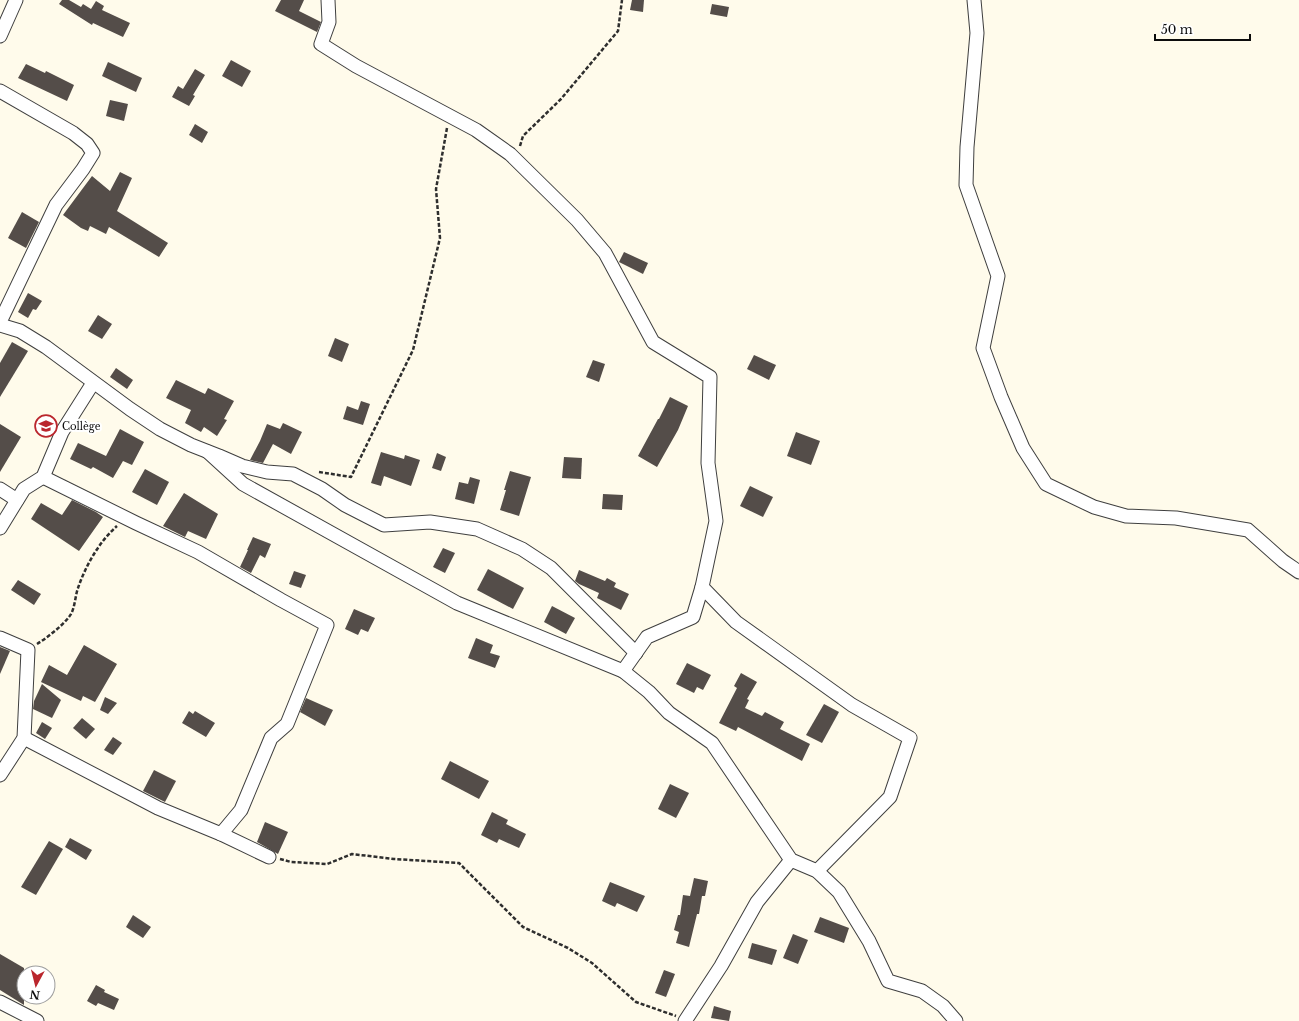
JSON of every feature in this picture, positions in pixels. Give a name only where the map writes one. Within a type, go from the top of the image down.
[{"type":"street","points":[[0,36],[16,0]]},
{"type":"street","points":[[328,0],[329,22],[321,44],[356,66],[476,130],[510,154],[577,220],[605,254],[653,342],[710,377],[708,463],[716,521],[702,587],[693,617],[647,637],[623,671]]},
{"type":"street","points":[[974,0],[976,33],[967,147],[966,185],[998,276],[983,348],[1001,397],[1023,448],[1046,484],[1094,507],[1126,516],[1176,518],[1248,530],[1299,572]]},
{"type":"street","points":[[0,91],[73,133],[87,144],[93,153],[83,169],[56,204],[0,324],[20,331],[46,347],[93,383],[160,429],[191,445],[242,466],[267,472],[293,474],[322,489],[345,505],[384,525],[430,522],[477,529],[522,549],[551,568],[636,653]]},
{"type":"street","points":[[0,528],[24,489],[43,476],[62,432],[93,383]]},
{"type":"street","points":[[208,452],[243,484],[456,602],[623,671],[649,692],[669,713],[712,743],[791,860],[817,871],[838,892],[869,941],[888,981],[922,991],[943,1006],[956,1021]]},
{"type":"street","points":[[43,476],[198,552],[281,600],[328,625],[287,724],[271,738],[241,810],[221,834]]},
{"type":"street","points":[[0,489],[17,500]]},
{"type":"street","points":[[702,587],[736,622],[852,705],[910,738],[890,797],[817,871]]},
{"type":"street","points":[[0,638],[28,650],[24,738],[0,774]]},
{"type":"street","points":[[24,738],[158,808],[221,834],[269,857]]},
{"type":"street","points":[[685,1020],[721,966],[757,902],[791,860]]},
{"type":"street","points":[[0,1002],[37,1021]]},
{"type":"path","points":[[516,160],[523,136],[561,99],[618,31],[622,0]]},
{"type":"path","points":[[293,474],[319,472],[351,477],[413,350],[440,238],[436,189],[449,116]]},
{"type":"path","points":[[28,650],[48,636],[70,616],[78,588],[91,559],[112,531],[127,518]]},
{"type":"path","points":[[269,857],[291,862],[327,864],[352,854],[394,859],[459,863],[523,927],[568,948],[592,963],[636,1002],[685,1020]]},
{"type":"building","points":[[62,0],[69,0],[81,7],[83,4],[91,9],[96,1],[104,6],[102,10],[130,23],[123,37],[93,23],[92,25],[59,4]]},
{"type":"building","points":[[281,0],[304,0],[299,11],[321,22],[317,32],[275,11]]},
{"type":"building","points":[[632,0],[644,0],[643,12],[630,10]]},
{"type":"building","points":[[712,4],[729,7],[727,17],[710,14]]},
{"type":"building","points":[[231,60],[251,71],[242,87],[222,76]]},
{"type":"building","points":[[108,62],[142,78],[136,92],[102,76]]},
{"type":"building","points":[[26,64],[45,73],[46,71],[74,85],[67,101],[18,78]]},
{"type":"building","points":[[195,69],[205,75],[193,95],[195,96],[189,106],[172,97],[178,86],[183,89]]},
{"type":"building","points":[[110,100],[128,104],[124,121],[106,116]]},
{"type":"building","points":[[195,124],[208,132],[202,143],[189,135]]},
{"type":"building","points":[[120,172],[132,178],[117,211],[168,243],[159,257],[109,227],[106,234],[90,226],[88,231],[81,228],[63,215],[92,176],[110,191]]},
{"type":"building","points":[[22,212],[39,222],[26,248],[8,238]]},
{"type":"building","points":[[624,252],[648,263],[643,274],[619,262]]},
{"type":"building","points":[[28,293],[42,301],[36,310],[33,309],[28,318],[18,312]]},
{"type":"building","points":[[98,315],[112,324],[102,339],[88,331]]},
{"type":"building","points":[[335,338],[349,344],[342,362],[328,356]]},
{"type":"building","points":[[12,342],[28,351],[0,397],[0,363]]},
{"type":"building","points":[[754,355],[776,365],[769,380],[747,369]]},
{"type":"building","points":[[593,360],[605,364],[599,382],[586,377]]},
{"type":"building","points":[[116,368],[133,380],[127,389],[110,377]]},
{"type":"building","points":[[176,380],[205,394],[208,388],[234,401],[224,419],[227,420],[217,436],[204,427],[201,432],[185,423],[191,410],[166,398]]},
{"type":"building","points":[[670,397],[688,406],[678,430],[657,467],[638,456]]},
{"type":"building","points":[[361,401],[370,404],[363,425],[343,419],[347,406],[358,410]]},
{"type":"building","points":[[283,423],[302,432],[291,454],[273,444],[263,463],[250,460],[267,424],[280,429]]},
{"type":"building","points":[[0,424],[21,437],[0,472]]},
{"type":"building","points":[[120,429],[144,442],[132,465],[123,461],[113,478],[93,467],[91,469],[70,459],[78,443],[106,456]]},
{"type":"building","points":[[796,432],[820,441],[811,465],[787,456]]},
{"type":"building","points":[[381,452],[404,459],[405,455],[420,460],[411,486],[384,476],[381,486],[371,483]]},
{"type":"building","points":[[437,453],[446,457],[441,471],[432,468]]},
{"type":"building","points":[[564,457],[582,458],[581,479],[562,478]]},
{"type":"building","points":[[145,469],[169,482],[157,505],[132,492]]},
{"type":"building","points":[[510,471],[531,477],[519,516],[500,510]]},
{"type":"building","points":[[470,477],[480,480],[474,504],[455,499],[459,482],[468,484]]},
{"type":"building","points":[[750,486],[773,497],[763,517],[740,506]]},
{"type":"building","points":[[184,493],[218,514],[206,539],[188,531],[185,537],[163,526]]},
{"type":"building","points":[[603,494],[623,495],[622,510],[602,509]]},
{"type":"building","points":[[72,500],[103,517],[79,551],[31,519],[41,503],[62,515]]},
{"type":"building","points":[[253,537],[271,544],[265,558],[260,555],[251,573],[240,567]]},
{"type":"building","points":[[443,548],[455,553],[445,573],[433,567]]},
{"type":"building","points":[[488,569],[524,588],[513,609],[477,590]]},
{"type":"building","points":[[579,570],[605,581],[607,578],[616,583],[614,587],[629,594],[621,610],[597,598],[599,593],[575,581]]},
{"type":"building","points":[[294,571],[306,575],[301,588],[289,584]]},
{"type":"building","points":[[18,580],[41,594],[34,605],[11,590]]},
{"type":"building","points":[[552,606],[575,618],[566,634],[544,622]]},
{"type":"building","points":[[354,609],[375,618],[368,632],[361,629],[358,635],[345,629]]},
{"type":"building","points":[[476,638],[493,645],[490,653],[500,656],[495,668],[468,658]]},
{"type":"building","points":[[84,645],[117,664],[95,702],[83,696],[81,701],[41,682],[49,665],[67,675]]},
{"type":"building","points":[[0,647],[10,651],[0,674]]},
{"type":"building","points":[[687,663],[711,675],[703,690],[697,687],[694,693],[676,684]]},
{"type":"building","points":[[741,673],[757,682],[747,699],[749,700],[745,708],[762,716],[765,712],[784,722],[780,729],[810,744],[802,761],[738,727],[736,731],[719,723],[737,688],[734,686]]},
{"type":"building","points":[[42,684],[61,700],[52,718],[33,709],[34,701]]},
{"type":"building","points":[[105,697],[117,703],[108,714],[100,710]]},
{"type":"building","points":[[306,698],[333,710],[325,726],[300,712]]},
{"type":"building","points":[[824,704],[839,712],[822,743],[806,735]]},
{"type":"building","points":[[189,711],[193,714],[195,711],[215,723],[206,737],[182,723]]},
{"type":"building","points":[[82,718],[95,729],[86,739],[73,728]]},
{"type":"building","points":[[42,722],[52,728],[45,739],[36,733]]},
{"type":"building","points":[[113,737],[122,743],[113,755],[104,750]]},
{"type":"building","points":[[450,761],[489,781],[479,799],[441,779]]},
{"type":"building","points":[[154,770],[176,781],[165,802],[143,791]]},
{"type":"building","points":[[670,784],[689,793],[676,818],[658,809]]},
{"type":"building","points":[[492,812],[508,820],[506,824],[526,834],[519,848],[499,839],[497,843],[481,835]]},
{"type":"building","points":[[265,822],[288,832],[278,854],[257,842]]},
{"type":"building","points":[[70,838],[92,850],[86,860],[65,847]]},
{"type":"building","points":[[49,841],[63,849],[36,895],[21,887]]},
{"type":"building","points":[[694,878],[708,881],[705,896],[702,896],[699,914],[697,914],[689,947],[676,943],[679,932],[674,930],[678,915],[680,915],[683,895],[690,896]]},
{"type":"building","points":[[610,882],[645,896],[637,912],[617,903],[615,907],[602,901]]},
{"type":"building","points":[[133,915],[151,927],[143,938],[126,927]]},
{"type":"building","points":[[820,917],[849,928],[844,943],[814,932]]},
{"type":"building","points":[[793,934],[808,940],[798,964],[783,958]]},
{"type":"building","points":[[752,943],[777,950],[772,965],[748,958]]},
{"type":"building","points":[[0,954],[19,965],[16,965],[16,1000],[0,990]]},
{"type":"building","points":[[664,970],[675,974],[666,997],[655,993]]},
{"type":"building","points":[[96,985],[105,990],[104,992],[119,999],[114,1010],[98,1003],[96,1006],[87,1001]]},
{"type":"building","points":[[714,1006],[731,1011],[729,1021],[711,1018]]},
{"type":"place","name":"Collège","points":[[46,426]]}]
